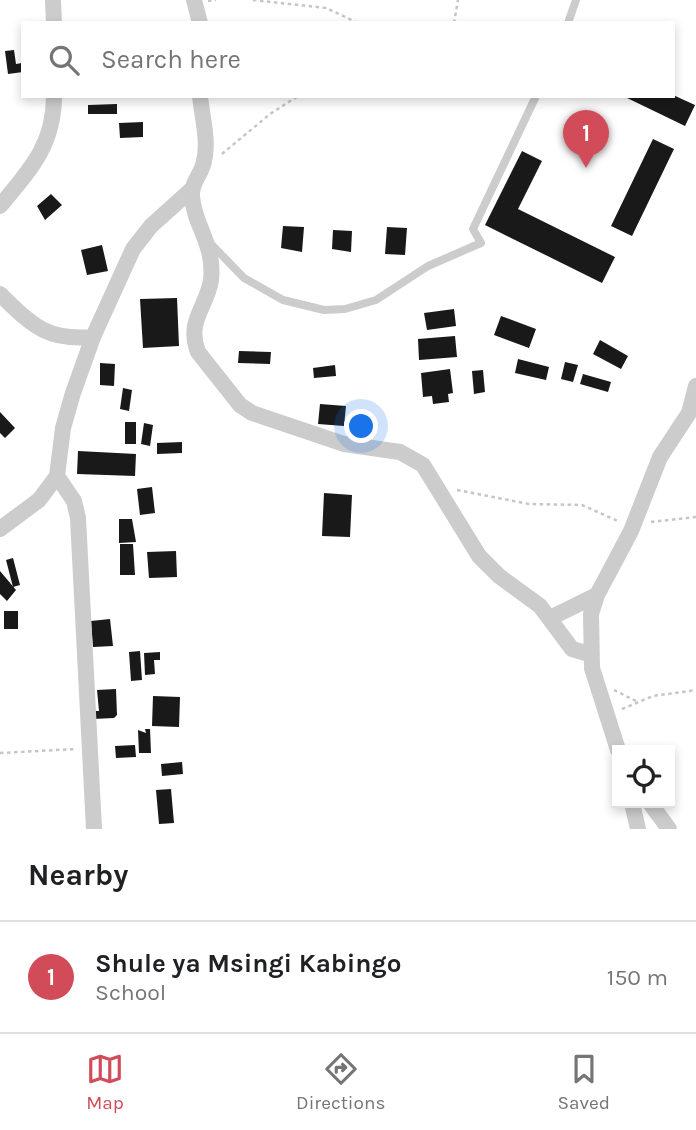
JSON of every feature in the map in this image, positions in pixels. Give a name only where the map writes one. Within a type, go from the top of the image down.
[{"type":"street","points":[[194,0],[199,21]]},
{"type":"street","points":[[0,206],[46,145],[54,119],[54,98]]},
{"type":"street","points":[[0,529],[39,500],[57,477],[63,428],[93,337],[133,249],[152,226],[192,190],[204,165],[206,151],[200,98]]},
{"type":"street","points":[[192,190],[196,214],[208,241],[211,279],[197,314],[194,341],[198,352],[240,405],[252,413],[344,444],[400,452],[423,466],[479,556],[499,576],[527,595],[550,618],[572,649],[589,654]]},
{"type":"street","points":[[0,295],[49,335],[64,339],[93,337]]},
{"type":"street","points":[[617,745],[589,654],[590,622],[597,596],[635,522],[660,457],[694,418],[696,386]]},
{"type":"street","points":[[57,477],[74,501],[78,518],[94,829]]},
{"type":"street","points":[[550,618],[597,596]]},
{"type":"street","points":[[633,808],[638,829]]},
{"type":"street","points":[[654,808],[669,829]]},
{"type":"lane","points":[[569,21],[576,0]]},
{"type":"lane","points":[[208,241],[237,274],[283,300],[312,309],[334,310],[376,300],[428,266],[481,243],[473,229],[535,98]]},
{"type":"path","points":[[253,0],[326,8],[354,21]]},
{"type":"path","points":[[298,0],[299,6]]},
{"type":"path","points":[[454,21],[458,0]]},
{"type":"path","points":[[204,165],[295,98]]},
{"type":"path","points":[[457,490],[529,504],[582,505],[616,520],[635,522],[696,517]]},
{"type":"path","points":[[598,683],[636,701]]},
{"type":"path","points":[[611,725],[612,719],[620,711],[636,701],[668,692],[696,690]]},
{"type":"path","points":[[0,752],[89,748]]},
{"type":"building","points":[[14,50],[16,64],[21,63],[21,72],[8,74],[5,51]]},
{"type":"building","points":[[675,96],[695,105],[685,126],[627,98]]},
{"type":"building","points":[[117,104],[117,114],[88,114],[88,105]]},
{"type":"building","points":[[143,122],[143,137],[120,138],[119,123]]},
{"type":"building","points":[[653,139],[674,149],[632,236],[611,226]]},
{"type":"building","points":[[522,151],[542,161],[518,209],[615,257],[602,283],[485,225]]},
{"type":"building","points":[[51,194],[62,205],[45,220],[37,206]]},
{"type":"building","points":[[283,226],[304,227],[302,252],[281,248]]},
{"type":"building","points":[[387,227],[407,228],[405,255],[385,254]]},
{"type":"building","points":[[333,230],[352,231],[351,252],[332,249]]},
{"type":"building","points":[[102,245],[108,271],[87,275],[81,250]]},
{"type":"building","points":[[177,298],[179,346],[143,348],[140,299]]},
{"type":"building","points":[[454,309],[456,326],[427,330],[424,313]]},
{"type":"building","points":[[501,316],[536,329],[529,348],[494,335]]},
{"type":"building","points":[[455,336],[457,357],[419,360],[418,339]]},
{"type":"building","points":[[600,340],[628,356],[621,369],[593,354]]},
{"type":"building","points":[[239,351],[271,352],[270,364],[238,363]]},
{"type":"building","points":[[518,359],[549,367],[546,380],[515,373]]},
{"type":"building","points":[[565,362],[578,365],[573,382],[561,379]]},
{"type":"building","points":[[100,363],[115,364],[114,386],[100,385]]},
{"type":"building","points":[[335,365],[336,376],[314,378],[313,368]]},
{"type":"building","points":[[450,369],[453,393],[448,394],[449,402],[433,404],[432,396],[423,397],[421,373]]},
{"type":"building","points":[[483,370],[485,392],[474,394],[472,371]]},
{"type":"building","points":[[583,374],[611,382],[608,392],[580,384]]},
{"type":"building","points":[[123,388],[132,390],[129,411],[120,409]]},
{"type":"building","points":[[320,404],[346,406],[344,426],[318,424]]},
{"type":"building","points":[[0,412],[15,428],[5,438],[0,433]]},
{"type":"building","points":[[125,422],[136,422],[136,444],[125,444]]},
{"type":"building","points":[[144,423],[153,425],[150,446],[141,444]]},
{"type":"building","points":[[182,442],[182,453],[157,454],[157,443]]},
{"type":"building","points":[[78,451],[136,454],[135,476],[77,474]]},
{"type":"building","points":[[152,487],[155,513],[140,515],[137,489]]},
{"type":"building","points":[[324,493],[352,495],[350,537],[322,536]]},
{"type":"building","points":[[119,519],[132,519],[136,542],[119,543]]},
{"type":"building","points":[[120,544],[133,544],[135,575],[120,575]]},
{"type":"building","points":[[176,551],[177,577],[149,578],[147,552]]},
{"type":"building","points":[[13,558],[20,585],[13,587],[6,560]]},
{"type":"building","points":[[0,571],[16,590],[7,601],[0,594]]},
{"type":"building","points":[[4,611],[18,611],[18,629],[4,629]]},
{"type":"building","points":[[110,619],[113,646],[93,647],[91,621]]},
{"type":"building","points":[[140,651],[142,680],[131,681],[129,652]]},
{"type":"building","points":[[160,652],[160,660],[154,660],[155,674],[145,675],[144,653]]},
{"type":"building","points":[[116,689],[117,715],[114,718],[93,719],[93,711],[99,711],[97,690]]},
{"type":"building","points":[[153,696],[180,697],[179,727],[152,726]]},
{"type":"building","points":[[145,729],[150,729],[151,753],[139,753],[138,730],[146,733]]},
{"type":"building","points":[[135,745],[136,757],[116,758],[115,746]]},
{"type":"building","points":[[182,762],[183,774],[162,776],[161,764]]},
{"type":"building","points":[[171,789],[174,823],[159,824],[156,790]]},
{"type":"place","name":"Shule ya Msingi Kabingo","points":[[586,168]]}]
